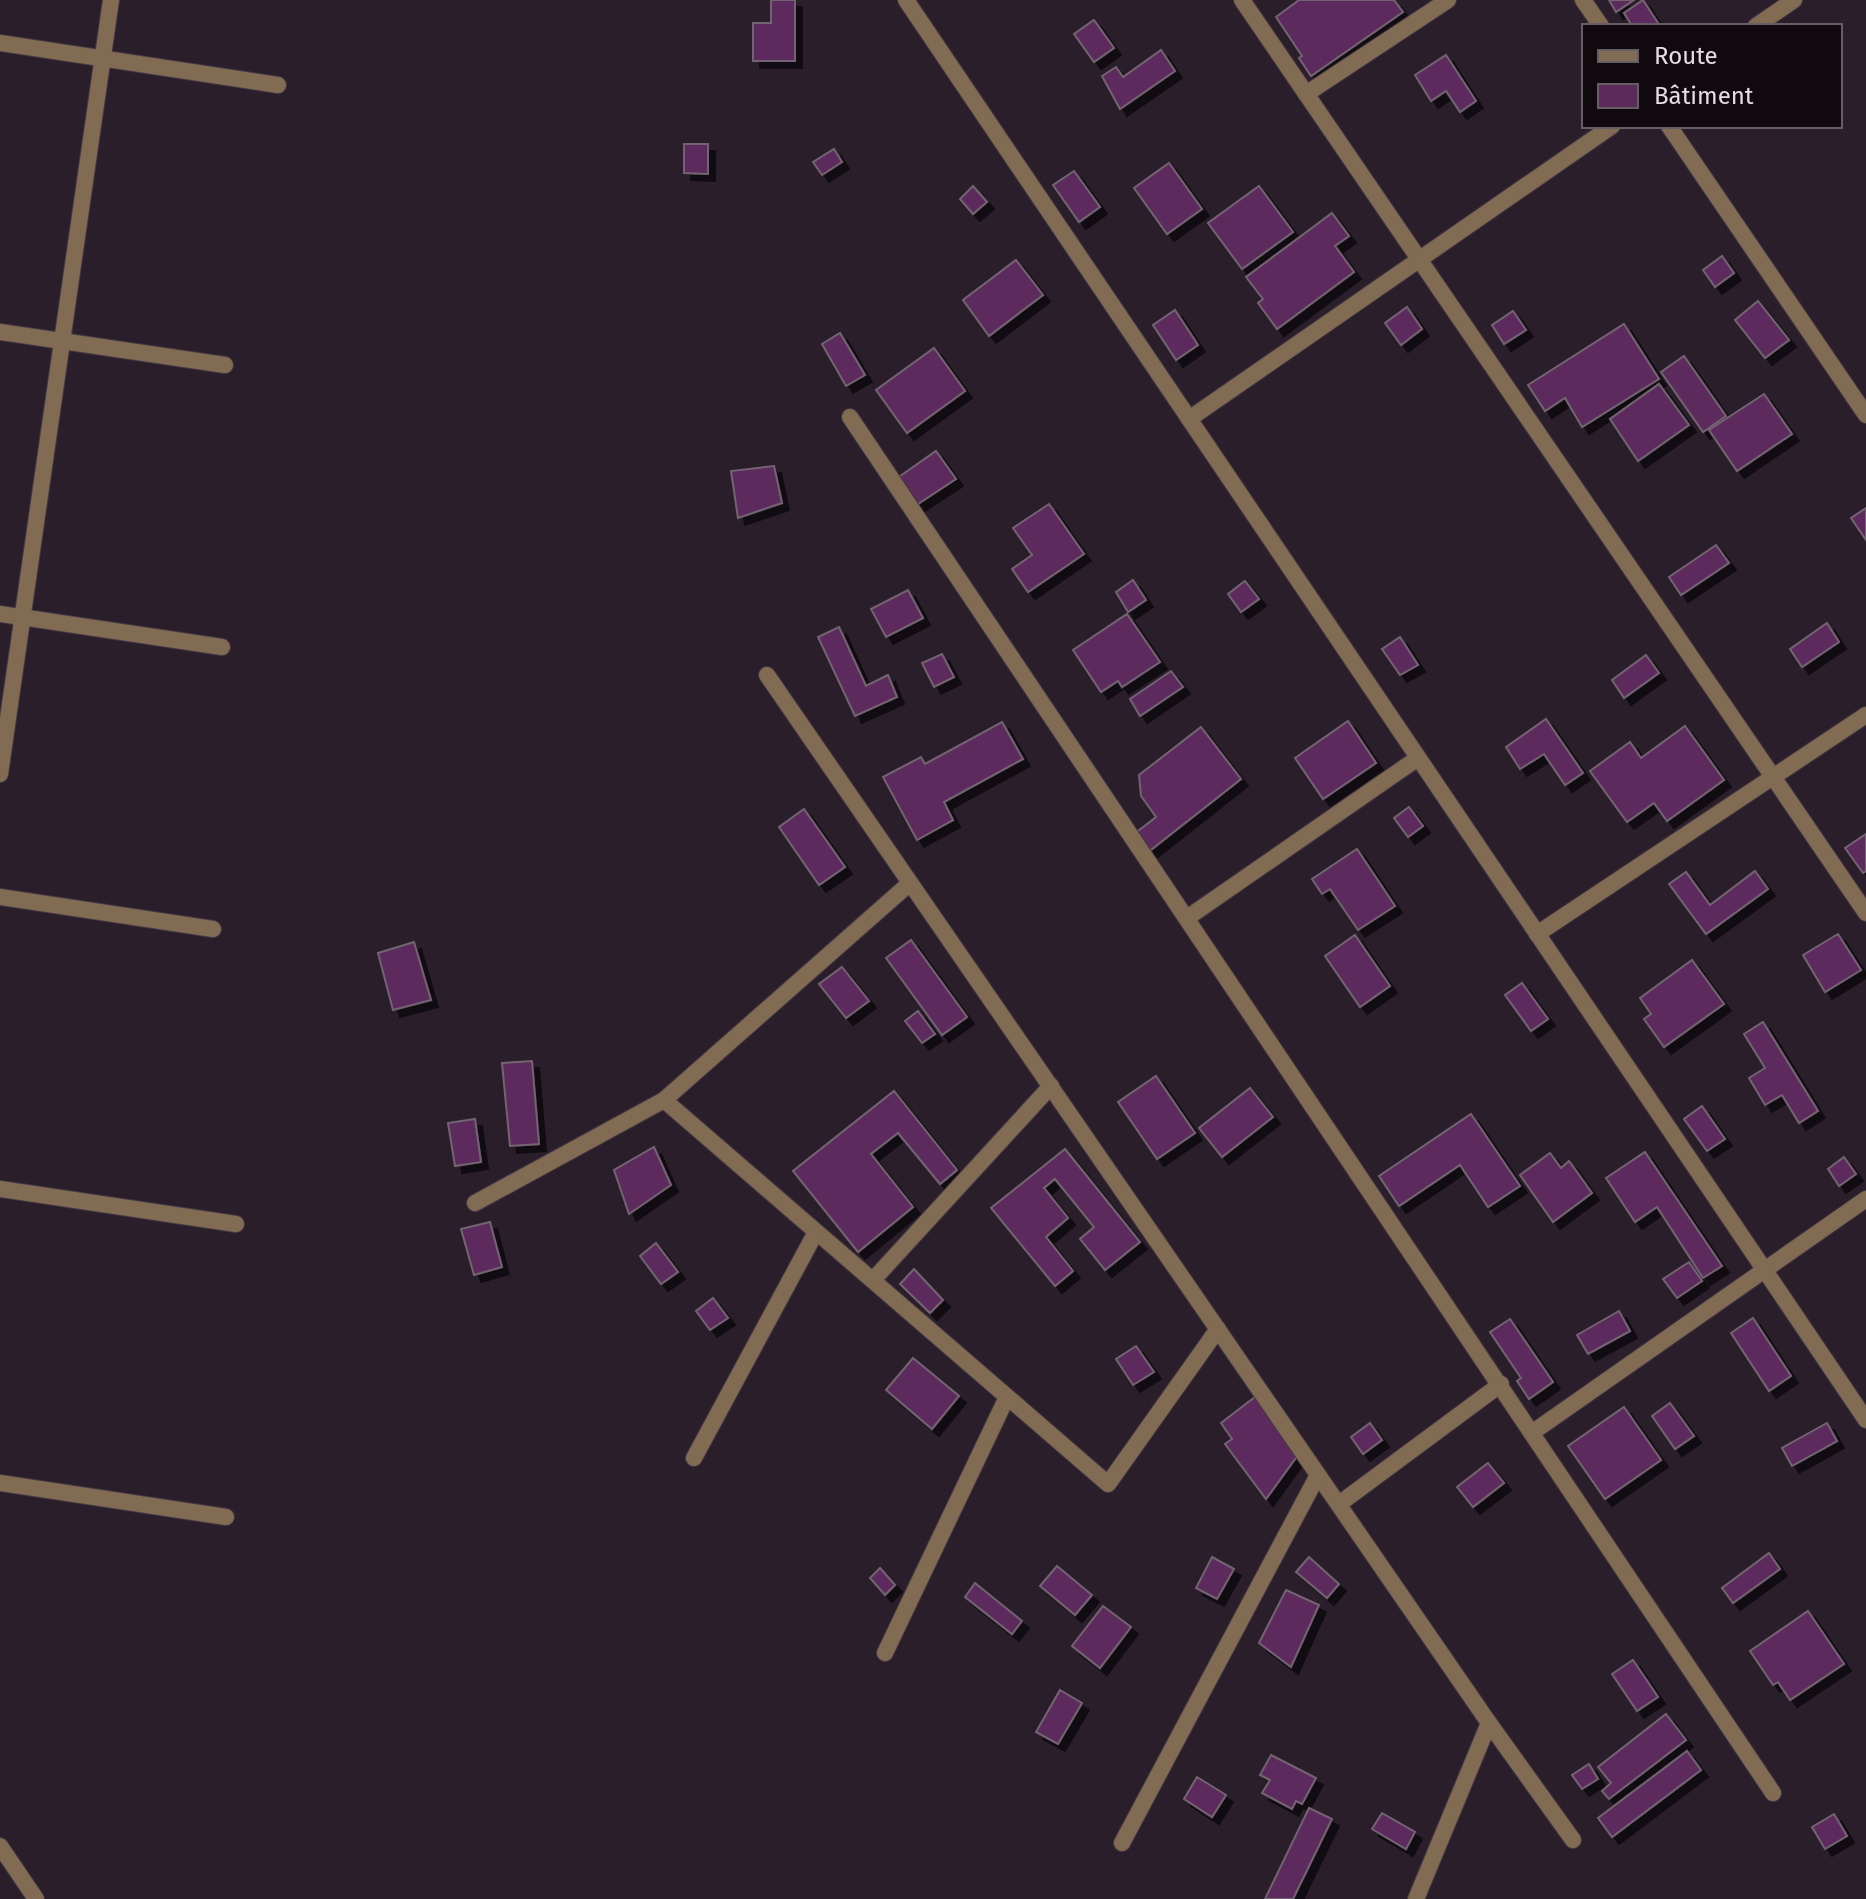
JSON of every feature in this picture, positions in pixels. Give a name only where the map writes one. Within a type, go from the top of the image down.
[{"type":"street","points":[[0,774],[111,0]]},
{"type":"street","points":[[906,0],[1866,1420]]},
{"type":"street","points":[[1242,0],[1866,913]]},
{"type":"street","points":[[1306,94],[1448,0]]},
{"type":"street","points":[[1583,0],[1600,24]]},
{"type":"street","points":[[1759,24],[1794,0]]},
{"type":"street","points":[[0,43],[278,85]]},
{"type":"street","points":[[1189,419],[1609,128]]},
{"type":"street","points":[[1670,128],[1866,415]]},
{"type":"street","points":[[0,332],[225,365]]},
{"type":"street","points":[[850,417],[1773,1793]]},
{"type":"street","points":[[0,614],[222,647]]},
{"type":"street","points":[[767,675],[1489,1723],[1573,1840]]},
{"type":"street","points":[[1537,934],[1866,715]]},
{"type":"street","points":[[1187,918],[1418,758]]},
{"type":"street","points":[[475,1203],[664,1100],[910,883]]},
{"type":"street","points":[[0,897],[213,929]]},
{"type":"street","points":[[873,1280],[1051,1086]]},
{"type":"street","points":[[664,1100],[1108,1484],[1218,1329]]},
{"type":"street","points":[[0,1189],[236,1224]]},
{"type":"street","points":[[1533,1432],[1866,1199]]},
{"type":"street","points":[[694,1458],[816,1232]]},
{"type":"street","points":[[1339,1504],[1501,1384]]},
{"type":"street","points":[[885,1653],[1007,1397]]},
{"type":"street","points":[[1122,1843],[1318,1475]]},
{"type":"street","points":[[0,1483],[226,1517]]},
{"type":"street","points":[[1416,1899],[1489,1723]]},
{"type":"street","points":[[0,1846],[36,1899]]},
{"type":"building","points":[[771,0],[795,0],[795,61],[753,61],[753,23],[771,23]]},
{"type":"building","points":[[1299,0],[1394,0],[1403,12],[1311,76],[1299,58],[1302,56],[1276,17]]},
{"type":"building","points":[[1609,0],[1634,0],[1616,12]]},
{"type":"building","points":[[1643,0],[1659,24],[1631,24],[1624,13]]},
{"type":"building","points":[[1094,20],[1114,48],[1094,62],[1074,34]]},
{"type":"building","points":[[1161,50],[1175,71],[1120,109],[1102,76],[1116,67],[1123,77]]},
{"type":"building","points":[[1446,55],[1476,101],[1460,112],[1446,91],[1431,101],[1415,75]]},
{"type":"building","points":[[684,144],[708,144],[708,174],[684,173]]},
{"type":"building","points":[[834,149],[842,162],[822,175],[813,162]]},
{"type":"building","points":[[1169,163],[1202,209],[1167,234],[1134,188]]},
{"type":"building","points":[[1074,171],[1100,207],[1079,222],[1053,185]]},
{"type":"building","points":[[973,186],[987,202],[973,214],[960,199]]},
{"type":"building","points":[[1259,186],[1293,232],[1242,269],[1208,223]]},
{"type":"building","points":[[1332,213],[1349,236],[1335,246],[1354,272],[1277,329],[1258,303],[1263,299],[1246,277]]},
{"type":"building","points":[[1722,256],[1734,273],[1715,287],[1703,270]]},
{"type":"building","points":[[1016,260],[1043,295],[989,336],[963,300]]},
{"type":"building","points":[[1758,301],[1789,340],[1765,358],[1735,320]]},
{"type":"building","points":[[1407,307],[1422,329],[1401,345],[1385,323]]},
{"type":"building","points":[[1175,310],[1198,345],[1176,360],[1153,325]]},
{"type":"building","points":[[1513,311],[1526,330],[1504,344],[1492,325]]},
{"type":"building","points":[[1624,324],[1659,379],[1582,427],[1565,398],[1545,411],[1528,385]]},
{"type":"building","points":[[840,333],[865,375],[846,386],[822,344]]},
{"type":"building","points":[[934,348],[965,391],[907,433],[876,390]]},
{"type":"building","points":[[1684,356],[1726,416],[1703,432],[1661,372]]},
{"type":"building","points":[[1659,384],[1689,425],[1638,461],[1610,419]]},
{"type":"building","points":[[1764,394],[1792,434],[1737,471],[1709,430]]},
{"type":"building","points":[[936,451],[956,479],[915,506],[896,479]]},
{"type":"building","points":[[774,466],[782,503],[738,518],[731,471]]},
{"type":"building","points":[[1049,504],[1084,554],[1028,592],[1012,569],[1032,555],[1013,528]]},
{"type":"building","points":[[1866,508],[1866,540],[1851,518]]},
{"type":"building","points":[[1716,545],[1729,563],[1681,595],[1669,577]]},
{"type":"building","points":[[1133,580],[1146,600],[1128,612],[1116,592]]},
{"type":"building","points":[[1245,581],[1259,599],[1241,612],[1228,594]]},
{"type":"building","points":[[908,590],[923,618],[886,637],[871,609]]},
{"type":"building","points":[[1127,614],[1160,662],[1122,687],[1118,681],[1101,692],[1073,650]]},
{"type":"building","points":[[1827,623],[1839,642],[1802,667],[1790,649]]},
{"type":"building","points":[[839,627],[866,686],[888,675],[897,697],[855,716],[818,637]]},
{"type":"building","points":[[1400,637],[1418,665],[1400,675],[1382,649]]},
{"type":"building","points":[[942,654],[954,677],[934,687],[922,663]]},
{"type":"building","points":[[1646,655],[1659,673],[1624,698],[1612,680]]},
{"type":"building","points":[[1171,671],[1183,687],[1140,716],[1130,699]]},
{"type":"building","points":[[1546,719],[1583,773],[1565,785],[1544,754],[1520,769],[1506,747]]},
{"type":"building","points":[[1348,721],[1376,763],[1323,799],[1295,758]]},
{"type":"building","points":[[1002,722],[1023,759],[944,802],[953,820],[917,840],[883,777],[921,757],[925,764]]},
{"type":"building","points":[[1685,726],[1724,780],[1667,821],[1654,803],[1627,822],[1590,771],[1630,742],[1641,758]]},
{"type":"building","points":[[1201,727],[1241,779],[1147,853],[1133,835],[1156,817],[1141,796],[1139,775]]},
{"type":"building","points":[[1409,807],[1423,826],[1408,837],[1394,818]]},
{"type":"building","points":[[804,809],[845,867],[819,885],[779,827]]},
{"type":"building","points":[[1866,834],[1866,871],[1863,873],[1845,848]]},
{"type":"building","points":[[1357,849],[1395,906],[1358,930],[1330,889],[1322,894],[1312,879]]},
{"type":"building","points":[[1755,871],[1768,889],[1706,934],[1669,884],[1686,872],[1710,905]]},
{"type":"building","points":[[1838,934],[1861,970],[1825,992],[1803,955]]},
{"type":"building","points":[[1355,935],[1390,986],[1360,1007],[1325,956]]},
{"type":"building","points":[[911,940],[967,1017],[942,1035],[886,958]]},
{"type":"building","points":[[414,942],[431,1000],[393,1010],[378,953]]},
{"type":"building","points":[[1692,960],[1724,1004],[1664,1047],[1644,1019],[1651,1014],[1640,998]]},
{"type":"building","points":[[842,967],[869,1001],[846,1018],[819,984]]},
{"type":"building","points":[[1522,983],[1548,1019],[1531,1031],[1505,995]]},
{"type":"building","points":[[918,1011],[935,1034],[922,1043],[905,1021]]},
{"type":"building","points":[[1763,1022],[1818,1111],[1799,1123],[1782,1095],[1765,1105],[1749,1078],[1765,1068],[1744,1034]]},
{"type":"building","points":[[532,1061],[539,1144],[510,1146],[502,1063]]},
{"type":"building","points":[[1156,1076],[1195,1133],[1157,1159],[1118,1102]]},
{"type":"building","points":[[1250,1088],[1273,1117],[1222,1157],[1199,1128]]},
{"type":"building","points":[[894,1091],[957,1170],[940,1184],[898,1133],[871,1154],[913,1207],[858,1252],[793,1171]]},
{"type":"building","points":[[1702,1106],[1725,1139],[1707,1151],[1684,1119]]},
{"type":"building","points":[[1471,1114],[1520,1186],[1488,1207],[1460,1165],[1399,1206],[1379,1176]]},
{"type":"building","points":[[475,1119],[481,1162],[455,1166],[448,1123]]},
{"type":"building","points":[[654,1147],[671,1185],[629,1214],[614,1170]]},
{"type":"building","points":[[1065,1149],[1140,1242],[1105,1270],[1080,1239],[1094,1227],[1055,1179],[1044,1188],[1068,1218],[1046,1237],[1073,1271],[1055,1286],[991,1208]]},
{"type":"building","points":[[1645,1152],[1722,1266],[1703,1278],[1657,1207],[1635,1222],[1606,1178]]},
{"type":"building","points":[[1550,1153],[1561,1168],[1569,1161],[1592,1193],[1553,1222],[1520,1175]]},
{"type":"building","points":[[1844,1157],[1856,1174],[1839,1186],[1828,1169]]},
{"type":"building","points":[[490,1222],[502,1267],[474,1275],[461,1229]]},
{"type":"building","points":[[656,1243],[678,1272],[661,1284],[640,1256]]},
{"type":"building","points":[[1689,1262],[1702,1281],[1677,1298],[1663,1279]]},
{"type":"building","points":[[914,1269],[943,1300],[930,1313],[900,1284]]},
{"type":"building","points":[[713,1298],[728,1318],[710,1330],[696,1311]]},
{"type":"building","points":[[1619,1311],[1630,1331],[1588,1354],[1577,1335]]},
{"type":"building","points":[[1753,1318],[1791,1376],[1769,1391],[1731,1333]]},
{"type":"building","points":[[1510,1319],[1553,1382],[1529,1399],[1517,1381],[1521,1378],[1490,1332]]},
{"type":"building","points":[[1136,1346],[1154,1372],[1133,1385],[1116,1359]]},
{"type":"building","points":[[913,1358],[959,1396],[932,1429],[886,1390]]},
{"type":"building","points":[[1255,1397],[1298,1455],[1266,1499],[1225,1444],[1232,1439],[1221,1423]]},
{"type":"building","points":[[1670,1403],[1694,1436],[1675,1449],[1652,1416]]},
{"type":"building","points":[[1624,1407],[1661,1460],[1605,1499],[1568,1446]]},
{"type":"building","points":[[1370,1423],[1382,1440],[1363,1454],[1351,1437]]},
{"type":"building","points":[[1827,1423],[1837,1441],[1792,1466],[1782,1448]]},
{"type":"building","points":[[1488,1463],[1504,1483],[1473,1507],[1457,1487]]},
{"type":"building","points":[[1769,1553],[1780,1569],[1733,1603],[1722,1588]]},
{"type":"building","points":[[1212,1557],[1234,1569],[1217,1599],[1196,1588]]},
{"type":"building","points":[[1309,1557],[1339,1584],[1327,1598],[1296,1572]]},
{"type":"building","points":[[1057,1566],[1092,1595],[1075,1615],[1040,1586]]},
{"type":"building","points":[[880,1568],[895,1585],[885,1595],[870,1578]]},
{"type":"building","points":[[975,1583],[1022,1621],[1012,1634],[965,1597]]},
{"type":"building","points":[[1286,1590],[1319,1605],[1291,1667],[1259,1643]]},
{"type":"building","points":[[1103,1606],[1131,1627],[1100,1668],[1072,1646]]},
{"type":"building","points":[[1808,1611],[1844,1664],[1790,1700],[1778,1682],[1773,1685],[1750,1651]]},
{"type":"building","points":[[1633,1660],[1658,1697],[1637,1711],[1612,1674]]},
{"type":"building","points":[[1060,1690],[1082,1703],[1058,1744],[1036,1732]]},
{"type":"building","points":[[1666,1714],[1686,1740],[1609,1799],[1602,1791],[1611,1783],[1598,1767]]},
{"type":"building","points":[[1687,1751],[1701,1770],[1612,1837],[1598,1818]]},
{"type":"building","points":[[1271,1755],[1316,1778],[1302,1804],[1296,1801],[1292,1809],[1262,1793],[1270,1780],[1260,1775]]},
{"type":"building","points":[[1589,1764],[1598,1779],[1582,1789],[1572,1775]]},
{"type":"building","points":[[1197,1777],[1226,1795],[1212,1817],[1184,1799]]},
{"type":"building","points":[[1309,1808],[1332,1819],[1293,1899],[1265,1899]]},
{"type":"building","points":[[1382,1813],[1415,1832],[1406,1849],[1372,1829]]},
{"type":"building","points":[[1834,1814],[1847,1836],[1825,1849],[1812,1827]]}]
